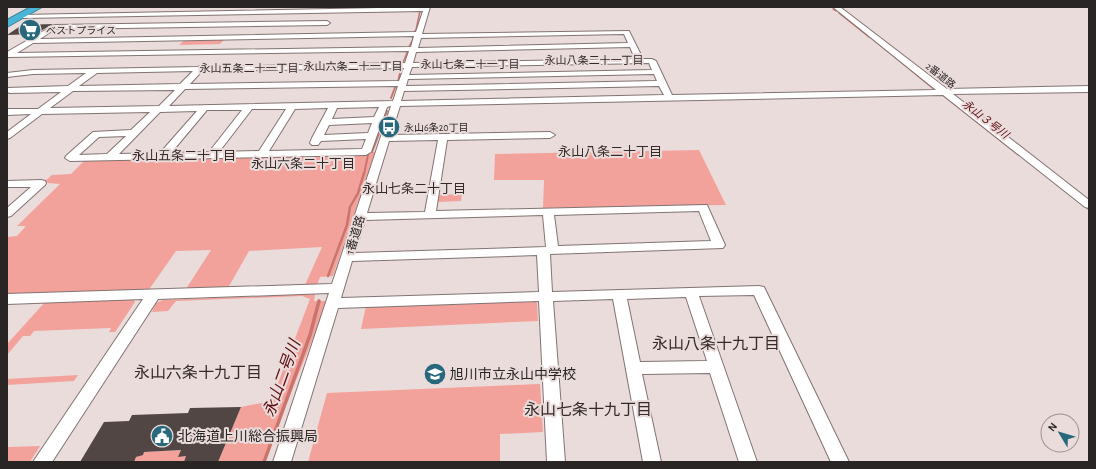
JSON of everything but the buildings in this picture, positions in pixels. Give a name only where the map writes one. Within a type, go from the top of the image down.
[{"type":"highway","points":[[7,24],[38,7]]},
{"type":"street","points":[[96,14],[108,7]]},
{"type":"street","points":[[7,136],[177,7]]},
{"type":"street","name":"2番道路","points":[[836,7],[1089,205]]},
{"type":"street","points":[[22,16],[258,10],[427,8]]},
{"type":"street","name":"1番道路","points":[[282,462],[386,138],[390,104],[405,78],[427,8]]},
{"type":"street","points":[[272,106],[320,36],[327,23],[338,9]]},
{"type":"street","points":[[110,157],[258,10]]},
{"type":"street","points":[[7,55],[54,27],[327,23]]},
{"type":"street","points":[[32,41],[627,32],[640,61]]},
{"type":"street","points":[[576,33],[583,62]]},
{"type":"street","points":[[533,34],[534,47],[531,74],[533,101]]},
{"type":"street","points":[[7,55],[633,45]]},
{"type":"street","points":[[18,75],[48,55]]},
{"type":"street","points":[[405,78],[533,63],[652,61],[669,98]]},
{"type":"street","points":[[7,75],[18,75],[33,72],[200,69],[293,76],[405,78],[532,86],[661,83]]},
{"type":"street","points":[[10,90],[182,87],[293,76],[405,78],[656,72]]},
{"type":"street","points":[[7,112],[1089,89]]},
{"type":"street","points":[[134,133],[96,134],[70,158],[366,152],[377,120],[390,104]]},
{"type":"street","points":[[310,153],[334,105]]},
{"type":"street","points":[[262,154],[292,106]]},
{"type":"street","points":[[212,155],[249,107]]},
{"type":"street","points":[[162,156],[204,108]]},
{"type":"street","points":[[326,122],[377,120]]},
{"type":"street","points":[[386,138],[550,135]]},
{"type":"street","points":[[318,138],[372,136]]},
{"type":"street","points":[[430,215],[443,137]]},
{"type":"street","points":[[7,184],[41,183],[7,214]]},
{"type":"street","points":[[348,257],[719,245],[703,207],[360,217]]},
{"type":"street","points":[[548,212],[546,297],[556,462]]},
{"type":"street","points":[[7,299],[338,288]]},
{"type":"street","points":[[334,303],[759,290],[840,462]]},
{"type":"street","points":[[691,292],[748,462]]},
{"type":"street","points":[[42,462],[153,295]]},
{"type":"street","points":[[619,295],[652,462]]},
{"type":"street","points":[[633,368],[715,367]]},
{"type":"shaded area","points":[[186,39],[224,40],[220,44],[179,45]]},
{"type":"shaded area","points":[[699,150],[726,205],[543,208],[544,180],[494,180],[495,154]]},
{"type":"shaded area","points":[[375,152],[333,276],[320,277],[317,285],[305,285],[322,247],[249,251],[228,288],[186,289],[211,250],[176,251],[148,291],[7,295],[7,237],[17,236],[26,226],[17,226],[60,184],[48,183],[45,181],[52,175],[71,174],[86,159]]},
{"type":"shaded area","points":[[462,194],[461,201],[437,202],[438,195]]},
{"type":"shaded area","points":[[315,294],[314,301],[328,301],[263,462],[218,462],[241,407],[267,402],[272,399],[310,299],[302,296],[176,301],[168,311],[152,312],[156,303],[163,300]]},
{"type":"shaded area","points":[[133,299],[135,302],[115,332],[109,332],[111,328],[34,331],[30,336],[23,336],[7,355],[7,344],[46,301]]},
{"type":"shaded area","points":[[532,300],[537,303],[538,321],[361,329],[366,306]]},
{"type":"shaded area","points":[[78,375],[74,381],[7,385],[7,379]]},
{"type":"shaded area","points":[[540,384],[543,432],[500,434],[500,462],[308,462],[327,393]]},
{"type":"shaded area","points":[[40,446],[30,462],[7,462],[7,447]]},
{"type":"shaded area","points":[[181,450],[179,457],[186,456],[193,462],[134,462],[136,457],[144,452]]},
{"type":"waterway","name":"永山二号川","points":[[413,33],[416,30],[420,11]]},
{"type":"waterway","name":"永山３号川","points":[[839,13],[869,37]]},
{"type":"waterway","name":"永山二号川","points":[[409,47],[413,39],[412,36]]},
{"type":"waterway","name":"永山３号川","points":[[871,38],[918,76]]},
{"type":"waterway","name":"永山二号川","points":[[403,63],[408,50]]},
{"type":"waterway","name":"永山二号川","points":[[399,76],[402,67]]},
{"type":"waterway","name":"永山二号川","points":[[398,81],[400,75]]},
{"type":"waterway","name":"永山３号川","points":[[917,75],[933,88]]},
{"type":"waterway","name":"永山二号川","points":[[391,98],[396,85]]},
{"type":"waterway","name":"永山３号川","points":[[943,95],[1019,155]]},
{"type":"waterway","name":"永山二号川","points":[[381,126],[387,111]]},
{"type":"waterway","name":"永山二号川","points":[[372,152],[380,131]]},
{"type":"waterway","name":"永山二号川","points":[[364,174],[368,155]]},
{"type":"waterway","name":"永山二号川","points":[[328,276],[347,225],[350,207],[358,193],[364,173]]},
{"type":"waterway","name":"永山３号川","points":[[1084,205],[1089,209]]},
{"type":"waterway","name":"永山二号川","points":[[264,462],[310,335],[319,301]]},
{"type":"place","name":"ベストプライス","points":[[30,30]]},
{"type":"place","name":"永山6条20丁目","points":[[389,127]]},
{"type":"place","name":"旭川市立永山中学校","points":[[435,374]]},
{"type":"place","name":"北海道上川総合振興局","points":[[162,436]]},
{"type":"district","name":"永山八条二十一丁目","points":[[594,60]]},
{"type":"district","name":"永山七条二十一丁目","points":[[470,64]]},
{"type":"district","name":"永山六条二十一丁目","points":[[353,66]]},
{"type":"district","name":"永山五条二十一丁目","points":[[249,68]]},
{"type":"district","name":"永山八条二十丁目","points":[[610,151]]},
{"type":"district","name":"永山五条二十丁目","points":[[184,155]]},
{"type":"district","name":"永山六条二十丁目","points":[[303,163]]},
{"type":"district","name":"永山七条二十丁目","points":[[414,188]]},
{"type":"district","name":"永山八条十九丁目","points":[[716,343]]},
{"type":"district","name":"永山六条十九丁目","points":[[198,372]]},
{"type":"district","name":"永山七条十九丁目","points":[[588,409]]}]
